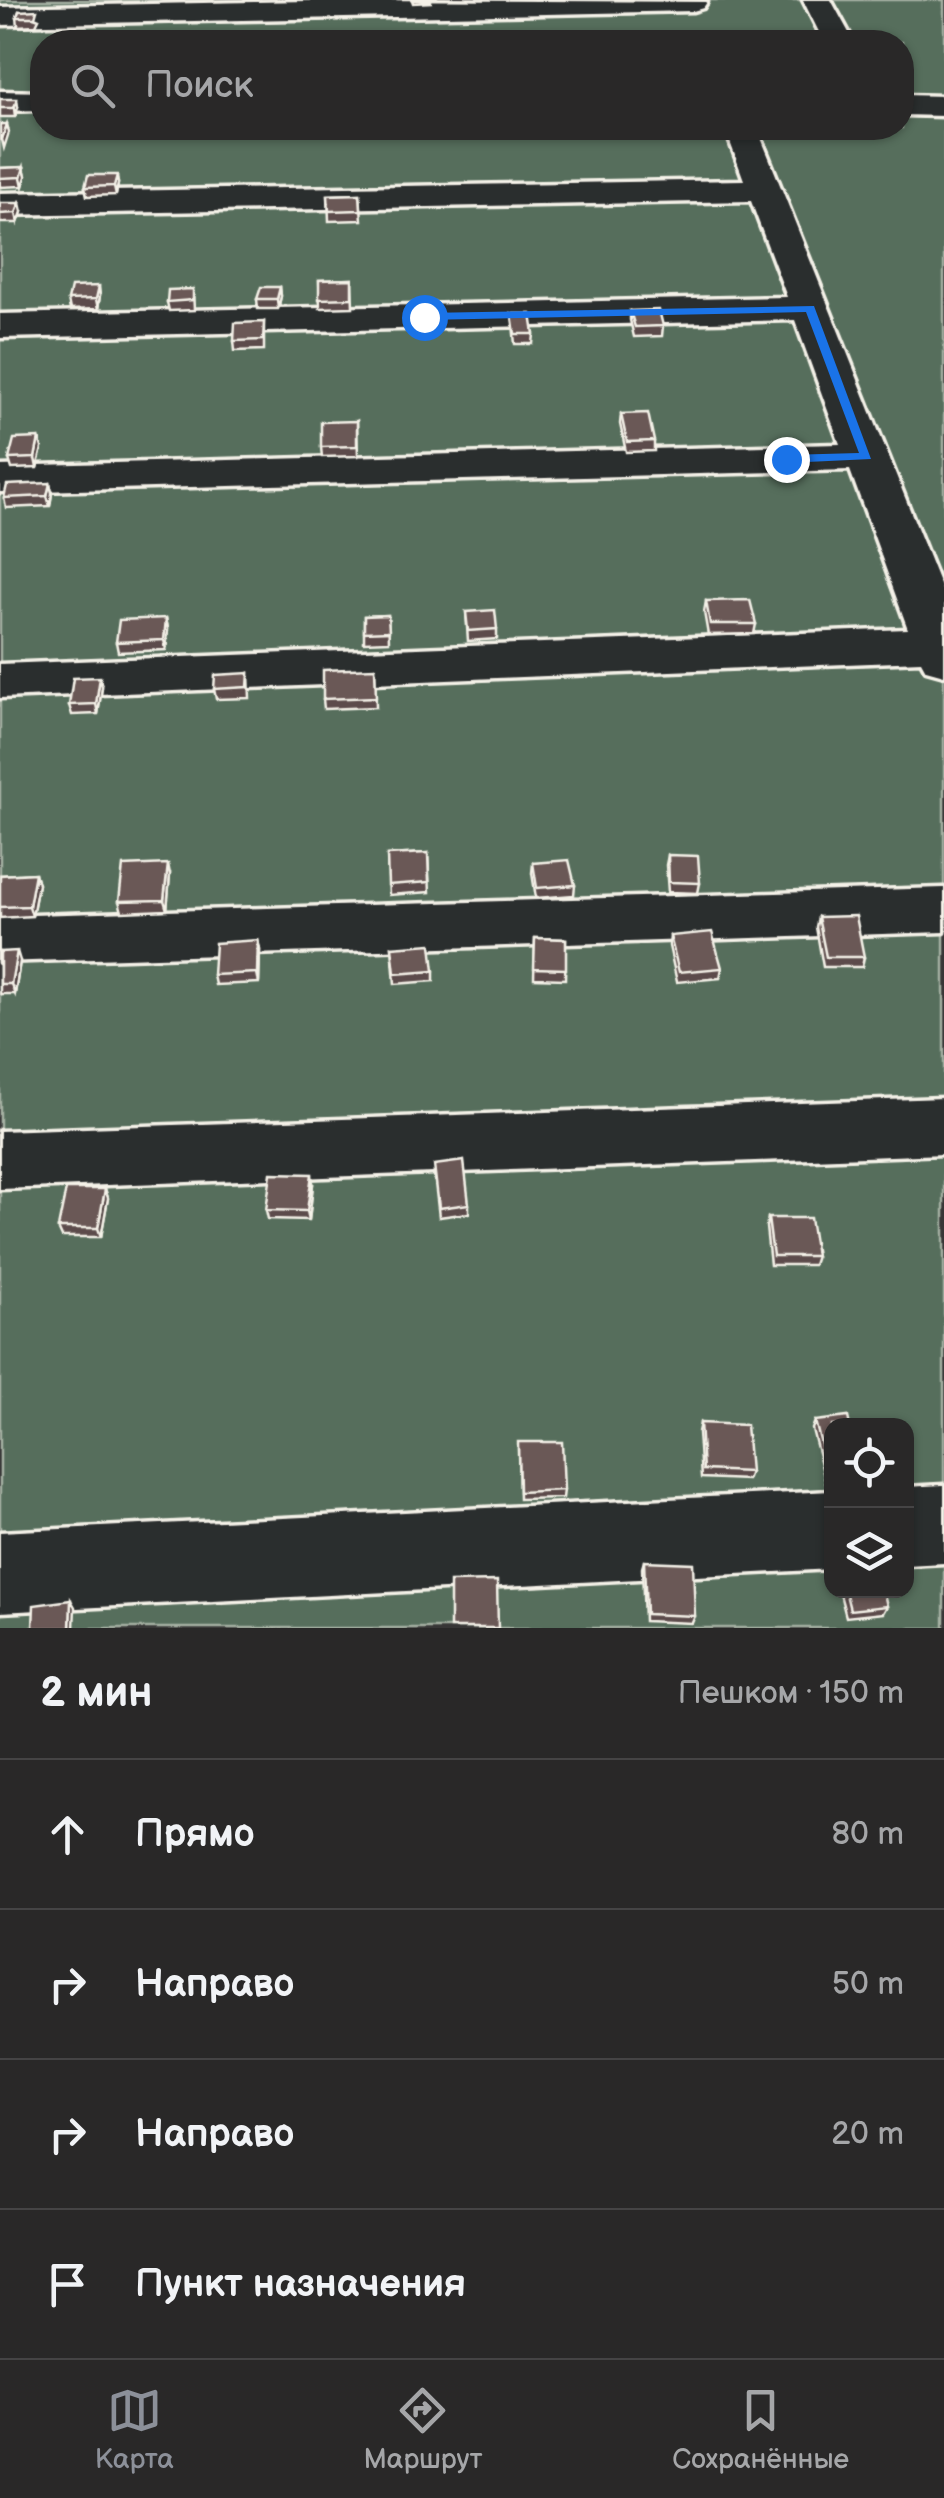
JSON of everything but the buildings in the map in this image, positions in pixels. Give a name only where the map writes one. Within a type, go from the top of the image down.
[{"type":"lane","points":[[816,0],[832,30]]},
{"type":"lane","points":[[307,30],[308,5]]},
{"type":"lane","points":[[0,16],[308,5],[696,10]]},
{"type":"lane","points":[[0,101],[30,100]]},
{"type":"lane","points":[[914,105],[944,106]]},
{"type":"lane","points":[[0,681],[941,651],[746,140]]},
{"type":"lane","points":[[0,204],[765,190]]},
{"type":"lane","points":[[0,326],[810,308]]},
{"type":"lane","points":[[0,478],[867,456]]},
{"type":"lane","points":[[0,939],[944,910]]},
{"type":"lane","points":[[0,1160],[944,1126]]},
{"type":"lane","points":[[914,1526],[944,1524]]},
{"type":"lane","points":[[0,1572],[824,1530]]},
{"type":"green space","points":[[0,0],[944,0],[944,1628],[0,1628]]},
{"type":"route","points":[[424,317],[810,308],[867,456],[786,459]]}]
